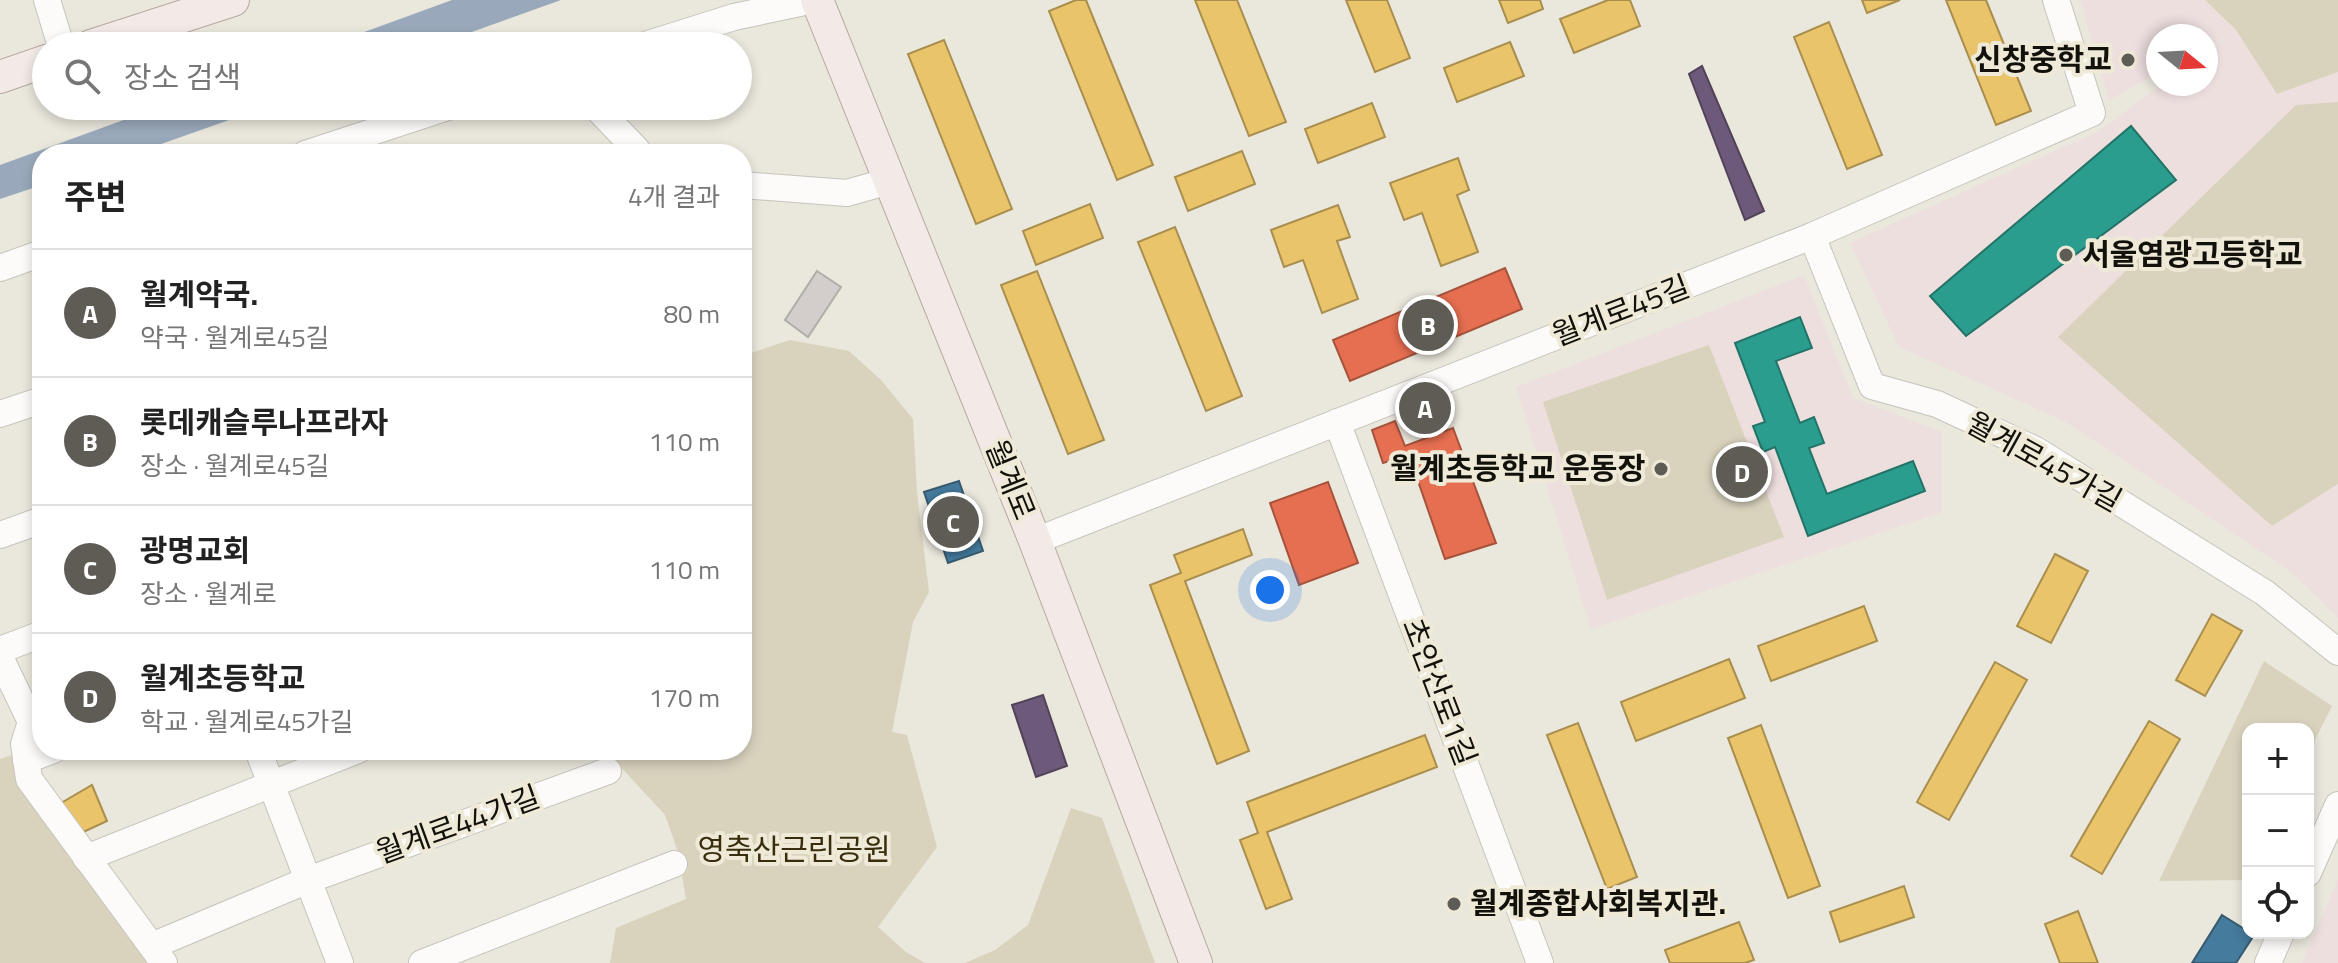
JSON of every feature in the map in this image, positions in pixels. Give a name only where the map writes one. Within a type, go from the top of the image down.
[{"type":"main road","points":[[134,32],[231,0]]},
{"type":"main road","name":"월계로","points":[[815,0],[1035,541],[1196,963]]},
{"type":"main road","points":[[0,77],[32,66]]},
{"type":"street","points":[[47,0],[57,32]]},
{"type":"street","points":[[686,32],[734,17],[815,0]]},
{"type":"street","name":"월계로45길","points":[[1035,541],[1812,236],[2092,113],[2056,0]]},
{"type":"street","points":[[335,144],[408,120]]},
{"type":"street","points":[[608,120],[631,144]]},
{"type":"street","points":[[752,186],[847,193],[889,181]]},
{"type":"street","name":"월계로45가길","points":[[1812,236],[1872,386],[1937,404],[2036,450],[2265,593],[2338,652]]},
{"type":"street","points":[[0,268],[32,257]]},
{"type":"street","points":[[0,414],[32,403]]},
{"type":"street","name":"초안산로1길","points":[[1337,422],[1540,963]]},
{"type":"street","points":[[0,535],[32,524]]},
{"type":"street","points":[[0,650],[32,638]]},
{"type":"street","points":[[0,657],[31,722],[24,744],[29,779],[158,955]]},
{"type":"street","points":[[26,760],[32,758]]},
{"type":"street","points":[[262,760],[340,963]]},
{"type":"street","points":[[86,858],[332,760]]},
{"type":"street","name":"월계로44가길","points":[[158,955],[308,880],[608,771]]},
{"type":"street","points":[[2311,867],[2338,805]]},
{"type":"street","points":[[422,963],[674,864]]},
{"type":"street","points":[[2268,963],[2278,939]]},
{"type":"shaded area","points":[[2080,0],[2205,0],[2236,30],[2277,94],[2338,72],[2338,618],[2291,572],[2064,421],[1899,347],[1850,243],[2097,132],[2146,96],[2218,96],[2218,44],[2229,36],[2218,41],[2218,24],[2146,24],[2146,80],[2109,100]]},
{"type":"shaded area","points":[[1804,275],[1853,398],[1942,432],[1942,512],[1591,629],[1516,387]]},
{"type":"shaded area","points":[[2338,879],[2338,963],[2302,963]]},
{"type":"green space","points":[[2205,0],[2338,0],[2338,72],[2277,94],[2236,30]]},
{"type":"green space","points":[[2338,102],[2338,484],[2272,526],[2058,337],[2296,105]]},
{"type":"green space","name":"영축산근린공원","points":[[790,340],[849,351],[881,380],[913,419],[917,492],[929,592],[913,622],[892,732],[907,735],[937,847],[878,927],[906,952],[925,963],[610,963],[616,928],[686,899],[678,852],[665,815],[614,760],[752,760],[752,353]]},
{"type":"green space","name":"월계초등학교 운동장","points":[[1709,345],[1784,537],[1607,600],[1543,402]]},
{"type":"green space","points":[[2264,661],[2332,706],[2314,742],[2314,723],[2242,723],[2242,880],[2159,881]]},
{"type":"green space","points":[[15,754],[154,963],[0,963],[0,759]]},
{"type":"green space","points":[[1071,808],[1102,818],[1155,963],[965,963],[995,950],[1028,925]]},
{"type":"water","points":[[452,0],[561,0],[472,32],[364,32]]},
{"type":"water","points":[[124,120],[229,120],[161,144],[58,144]]},
{"type":"water","points":[[32,153],[32,188],[0,199],[0,165]]},
{"type":"building: 주거","points":[[1076,0],[1086,0],[1153,165],[1117,180],[1049,11]]},
{"type":"building: 주거","points":[[1195,0],[1237,0],[1286,122],[1249,136]]},
{"type":"building: 주거","points":[[1346,0],[1387,0],[1410,58],[1375,72]]},
{"type":"building: 주거","points":[[1499,0],[1540,0],[1543,9],[1508,23]]},
{"type":"building: 주거","points":[[1608,0],[1630,0],[1640,26],[1574,53],[1560,19]]},
{"type":"building: 주거","points":[[1862,0],[1900,0],[1867,13]]},
{"type":"building: 주거","points":[[1946,0],[1986,0],[2031,111],[1996,125]]},
{"type":"building: 주거","points":[[1829,22],[1882,155],[1847,169],[1794,37]]},
{"type":"building: 주거","points":[[944,40],[1012,209],[976,224],[908,54]]},
{"type":"building: 주거","points":[[1510,42],[1524,76],[1457,102],[1444,68]]},
{"type":"building: 주거","points":[[1372,103],[1385,137],[1318,163],[1305,129]]},
{"type":"building: 주거","points":[[1242,151],[1255,184],[1188,211],[1175,177]]},
{"type":"building: 주거","points":[[1458,158],[1469,190],[1457,195],[1478,252],[1441,266],[1422,213],[1404,220],[1390,183]]},
{"type":"building: 주거","points":[[1090,204],[1103,238],[1036,265],[1023,231]]},
{"type":"building: 주거","points":[[1338,205],[1350,237],[1337,241],[1358,299],[1322,313],[1303,260],[1284,267],[1271,230]]},
{"type":"building: 주거","points":[[1175,227],[1242,396],[1206,411],[1138,242]]},
{"type":"building: 주거","points":[[1037,271],[1104,440],[1068,454],[1001,285]]},
{"type":"building: 주거","points":[[1243,529],[1252,555],[1185,581],[1249,751],[1217,764],[1150,585],[1181,573],[1174,555]]},
{"type":"building: 주거","points":[[2055,554],[2088,571],[2051,643],[2017,626]]},
{"type":"building: 주거","points":[[1864,606],[1877,641],[1771,681],[1758,646]]},
{"type":"building: 주거","points":[[2212,614],[2242,631],[2205,696],[2176,680]]},
{"type":"building: 주거","points":[[1729,659],[1745,698],[1636,741],[1621,702]]},
{"type":"building: 주거","points":[[1995,662],[2027,680],[1949,820],[1917,802]]},
{"type":"building: 주거","points":[[2149,721],[2180,739],[2102,874],[2071,856]]},
{"type":"building: 주거","points":[[1578,723],[1637,877],[1607,889],[1547,735]]},
{"type":"building: 주거","points":[[1761,725],[1820,886],[1788,898],[1728,738]]},
{"type":"building: 주거","points":[[1425,735],[1437,767],[1267,832],[1292,899],[1266,909],[1240,840],[1258,833],[1247,802]]},
{"type":"building: 주거","points":[[92,785],[107,821],[77,835],[56,806]]},
{"type":"building: 주거","points":[[1904,886],[1914,917],[1840,942],[1830,912]]},
{"type":"building: 주거","points":[[2078,911],[2098,963],[2060,963],[2045,924]]},
{"type":"building: 주거","points":[[1739,922],[1754,960],[1745,963],[1670,963],[1665,950]]},
{"type":"building: 상업","points":[[1505,268],[1522,309],[1350,381],[1333,340]]},
{"type":"building: 상업","points":[[1395,421],[1405,446],[1453,428],[1496,543],[1445,559],[1409,455],[1383,463],[1372,430]]},
{"type":"building: 상업","points":[[1328,482],[1358,563],[1299,585],[1270,503]]},
{"type":"building: 업무","points":[[1702,66],[1764,211],[1745,220],[1689,74]]},
{"type":"building: 업무","points":[[1043,695],[1067,766],[1036,777],[1012,705]]},
{"type":"building: 학교","points":[[2131,126],[2176,180],[1966,336],[1930,296]]},
{"type":"building: 학교","points":[[1800,317],[1812,348],[1776,361],[1800,423],[1814,417],[1824,443],[1809,448],[1827,494],[1913,461],[1925,491],[1808,536],[1775,447],[1763,452],[1753,426],[1765,422],[1735,343]]},
{"type":"building: 공공","points":[[959,481],[983,551],[948,563],[924,492]]},
{"type":"building: 공공","points":[[2222,915],[2242,928],[2242,939],[2251,939],[2236,963],[2192,963]]},
{"type":"building: 기타","points":[[817,271],[841,287],[808,337],[785,320]]},
{"type":"place","name":"신창중학교","points":[[2128,60]]},
{"type":"place","name":"서울염광고등학교","points":[[2066,255]]},
{"type":"place","name":"롯데캐슬루나프라자","points":[[1428,325]]},
{"type":"place","name":"월계약국.","points":[[1425,408]]},
{"type":"place","name":"월계초등학교 운동장","points":[[1661,469]]},
{"type":"place","name":"월계초등학교","points":[[1742,472]]},
{"type":"place","name":"광명교회","points":[[953,522]]},
{"type":"place","name":"월계종합사회복지관.","points":[[1454,904]]}]
